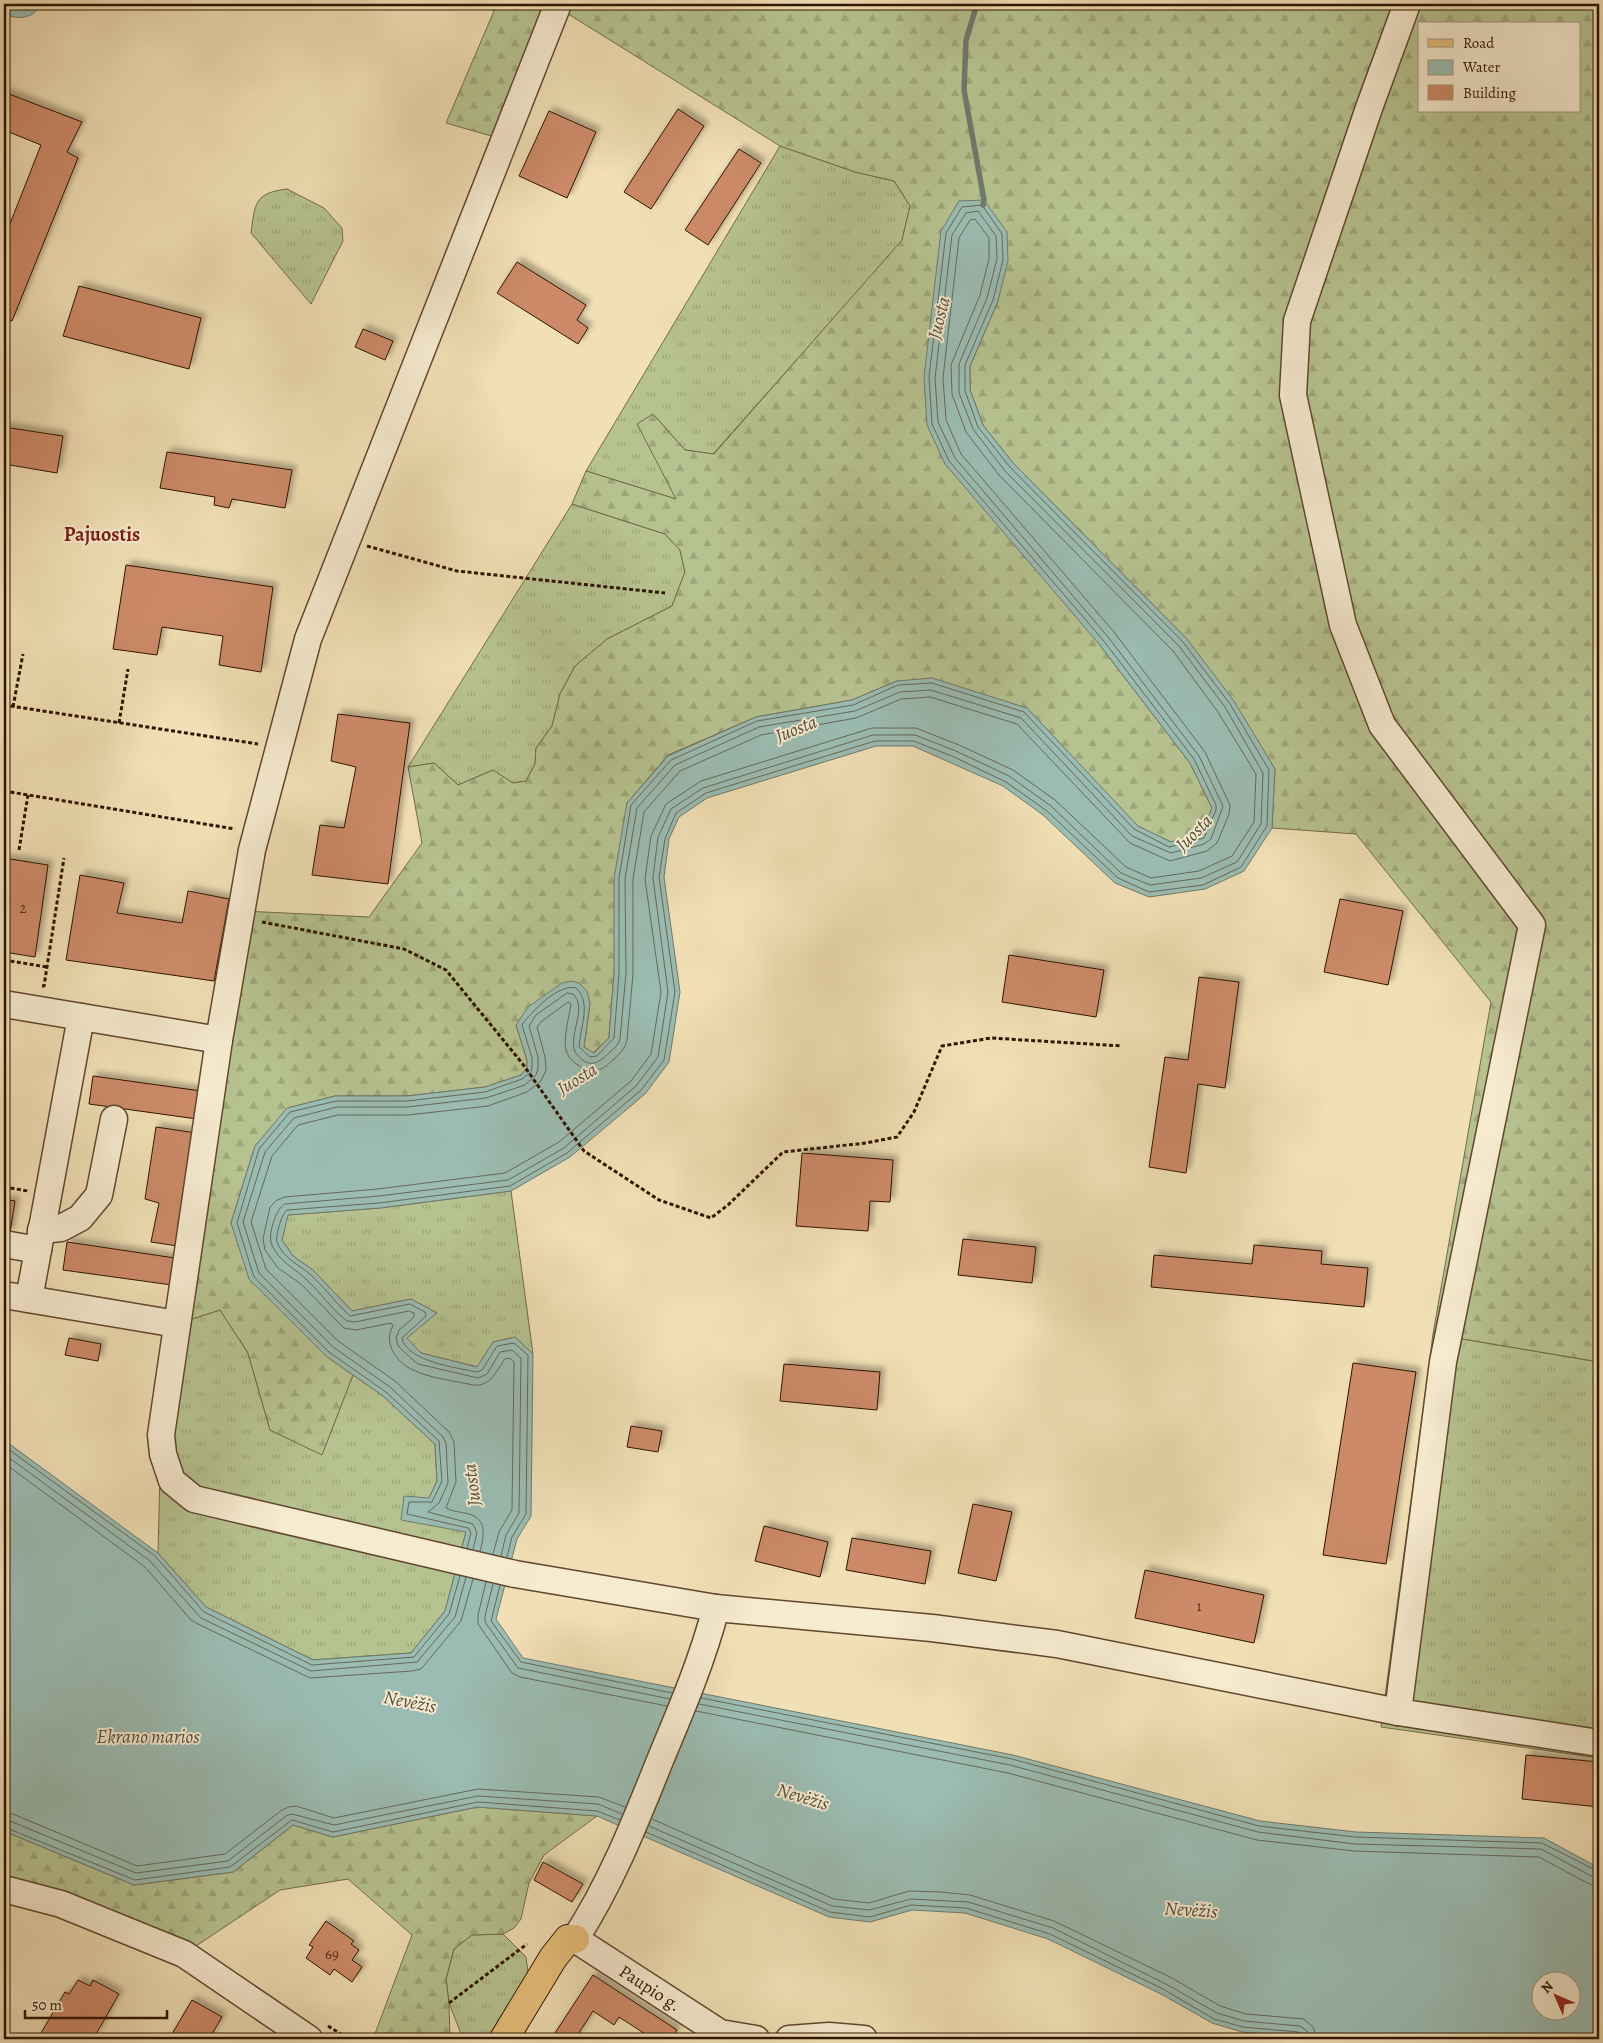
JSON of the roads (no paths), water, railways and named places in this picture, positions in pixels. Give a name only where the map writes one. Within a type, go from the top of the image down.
[{"type":"main road","points":[[504,2039],[553,1958],[568,1939],[575,1939]]},
{"type":"street","points":[[558,4],[308,639],[257,832],[219,1040],[161,1435],[163,1454],[172,1481],[194,1498],[449,1560],[515,1574],[716,1608],[932,1628],[1057,1644],[1398,1712],[1599,1743]]},
{"type":"street","points":[[1398,1712],[1443,1362],[1532,925],[1382,725],[1343,625],[1293,395],[1297,321],[1369,108],[1407,4]]},
{"type":"street","points":[[15,1006],[219,1040]]},
{"type":"street","points":[[81,1017],[39,1240],[16,1297],[177,1324]]},
{"type":"street","points":[[4,1244],[39,1240],[80,1218],[99,1195],[114,1119]]},
{"type":"street","points":[[575,1939],[592,1913],[623,1851],[705,1650],[716,1608]]},
{"type":"street","points":[[4,1889],[61,1904],[184,1954],[309,2039]]},
{"type":"street","name":"Paupio g.","points":[[575,1939],[720,2034],[756,2039]]},
{"type":"street","points":[[789,2039],[829,2036],[864,2039]]},
{"type":"water","points":[[4,4],[42,4],[30,15],[15,17],[4,14]]},
{"type":"water","name":"Ekrano marios","points":[[984,200],[1007,232],[1008,261],[998,301],[970,366],[970,390],[983,425],[1013,463],[1187,639],[1234,701],[1275,769],[1272,828],[1244,871],[1205,889],[1149,897],[1115,883],[1043,815],[1003,786],[913,746],[876,746],[707,798],[679,817],[669,839],[664,877],[680,992],[669,1062],[645,1094],[570,1157],[511,1191],[380,1208],[288,1215],[282,1240],[293,1256],[313,1270],[352,1311],[411,1299],[437,1313],[407,1338],[421,1353],[477,1367],[493,1342],[515,1337],[533,1354],[531,1516],[517,1539],[496,1619],[523,1658],[1013,1755],[1260,1821],[1356,1832],[1544,1838],[1599,1868],[1599,2039],[1307,2039],[1242,2032],[1212,2023],[1161,1994],[1048,1939],[965,1913],[912,1910],[870,1922],[829,1917],[597,1816],[477,1807],[333,1837],[293,1825],[233,1872],[134,1885],[4,1831],[4,1440],[158,1553],[206,1607],[313,1660],[411,1653],[445,1611],[466,1532],[401,1520],[404,1496],[429,1498],[437,1481],[435,1444],[383,1396],[326,1356],[249,1279],[231,1223],[255,1146],[287,1108],[335,1096],[407,1096],[485,1087],[521,1075],[527,1068],[527,1060],[516,1025],[528,1007],[562,983],[571,981],[579,983],[587,991],[590,1003],[584,1047],[594,1053],[609,1038],[614,973],[614,878],[627,803],[668,756],[756,717],[852,700],[897,681],[932,678],[1027,708],[1138,826],[1171,842],[1201,834],[1212,808],[1190,763],[1099,644],[945,464],[927,425],[924,377],[941,231],[959,201]]},
{"type":"waterway","name":"Juosta","points":[[977,4],[966,40],[964,90],[984,200],[983,205]]},
{"type":"district","name":"Pajuostis","points":[[102,534]]},
{"type":"water label","name":"Nevėžis","points":[[410,1702]]},
{"type":"water label","name":"Nevėžis","points":[[803,1797]]},
{"type":"water label","name":"Nevėžis","points":[[1191,1910]]}]
